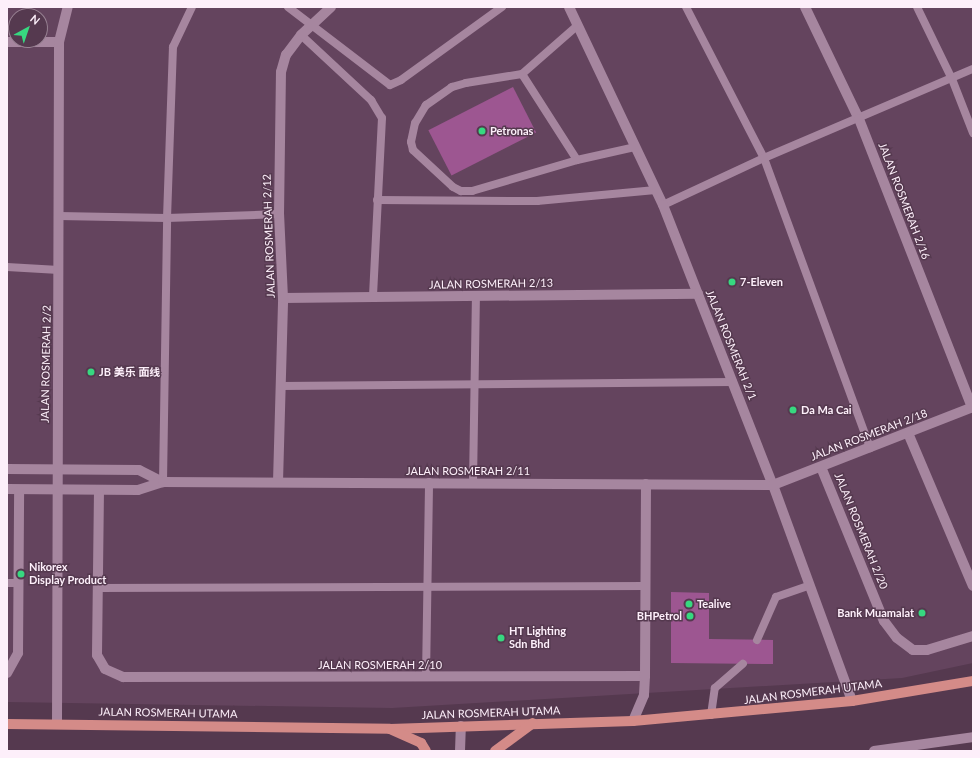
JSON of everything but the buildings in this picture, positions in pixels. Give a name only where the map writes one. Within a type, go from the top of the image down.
[{"type":"main road","name":"JALAN ROSMERAH UTAMA","points":[[7,724],[390,729],[633,720],[711,715],[852,701],[973,681]]},
{"type":"main road","points":[[495,751],[533,723]]},
{"type":"main road","points":[[390,729],[421,743],[426,751]]},
{"type":"street","name":"JALAN ROSMERAH 2/2","points":[[57,724],[59,42],[68,7]]},
{"type":"street","name":"JALAN ROSMERAH 2/12","points":[[278,482],[282,386],[283,298],[279,214],[281,72],[286,55],[301,35],[331,7]]},
{"type":"street","name":"JALAN ROSMERAH 2/1","points":[[569,7],[663,205],[734,382],[852,701]]},
{"type":"street","name":"JALAN ROSMERAH 2/16","points":[[805,7],[859,119],[973,408]]},
{"type":"street","points":[[7,42],[59,42]]},
{"type":"street","name":"JALAN ROSMERAH 2/13","points":[[283,298],[698,294]]},
{"type":"street","name":"JALAN ROSMERAH 2/18","points":[[773,485],[973,408]]},
{"type":"street","points":[[908,433],[973,586]]},
{"type":"street","name":"JALAN ROSMERAH 2/20","points":[[821,466],[884,621],[897,638],[913,650],[927,650],[973,636]]},
{"type":"street","name":"JALAN ROSMERAH 2/11","points":[[7,469],[139,470],[163,482]]},
{"type":"street","name":"JALAN ROSMERAH 2/11","points":[[7,489],[138,490],[163,482],[429,482],[773,485]]},
{"type":"street","points":[[633,720],[644,695],[646,484]]},
{"type":"street","points":[[7,673],[18,653],[12,583],[20,490]]},
{"type":"street","name":"JALAN ROSMERAH 2/10","points":[[99,490],[97,655],[105,669],[123,677],[645,676]]},
{"type":"street","points":[[460,751],[461,726]]},
{"type":"street","points":[[874,751],[929,748],[973,737]]},
{"type":"lane","points":[[163,482],[167,218],[173,47],[192,7]]},
{"type":"lane","points":[[288,7],[390,85],[401,80],[502,7]]},
{"type":"lane","points":[[686,7],[764,158],[870,448]]},
{"type":"lane","points":[[917,7],[952,79],[973,133]]},
{"type":"lane","points":[[578,25],[522,74],[466,83],[452,87],[426,105],[415,123],[411,142],[413,150],[453,187],[461,191],[472,191],[577,160],[635,147]]},
{"type":"lane","points":[[301,35],[379,108],[382,118],[373,297]]},
{"type":"lane","points":[[663,205],[764,158],[859,119],[973,69]]},
{"type":"lane","points":[[522,74],[577,160]]},
{"type":"lane","points":[[377,200],[537,201],[655,190]]},
{"type":"lane","points":[[59,216],[167,218],[279,214]]},
{"type":"lane","points":[[7,267],[59,270]]},
{"type":"lane","points":[[473,483],[476,296]]},
{"type":"lane","points":[[282,386],[734,382]]},
{"type":"lane","points":[[426,677],[429,482]]},
{"type":"lane","points":[[757,640],[776,597],[810,585]]},
{"type":"lane","points":[[98,588],[646,586]]},
{"type":"lane","points":[[711,715],[714,688],[743,664]]},
{"type":"shaded area","points":[[7,7],[973,7],[973,663],[902,678],[392,708],[7,702]]},
{"type":"place","name":"Petronas","points":[[482,131]]},
{"type":"place","name":"7-Eleven","points":[[732,282]]},
{"type":"place","name":"JB 美乐 面线","points":[[91,372]]},
{"type":"place","name":"Da Ma Cai","points":[[793,410]]},
{"type":"place","name":"Nikorex Display Product","points":[[21,574]]},
{"type":"place","name":"Tealive","points":[[689,604]]},
{"type":"place","name":"Bank Muamalat","points":[[922,613]]},
{"type":"place","name":"BHPetrol","points":[[690,616]]},
{"type":"place","name":"HT Lighting Sdn Bhd","points":[[501,638]]}]
